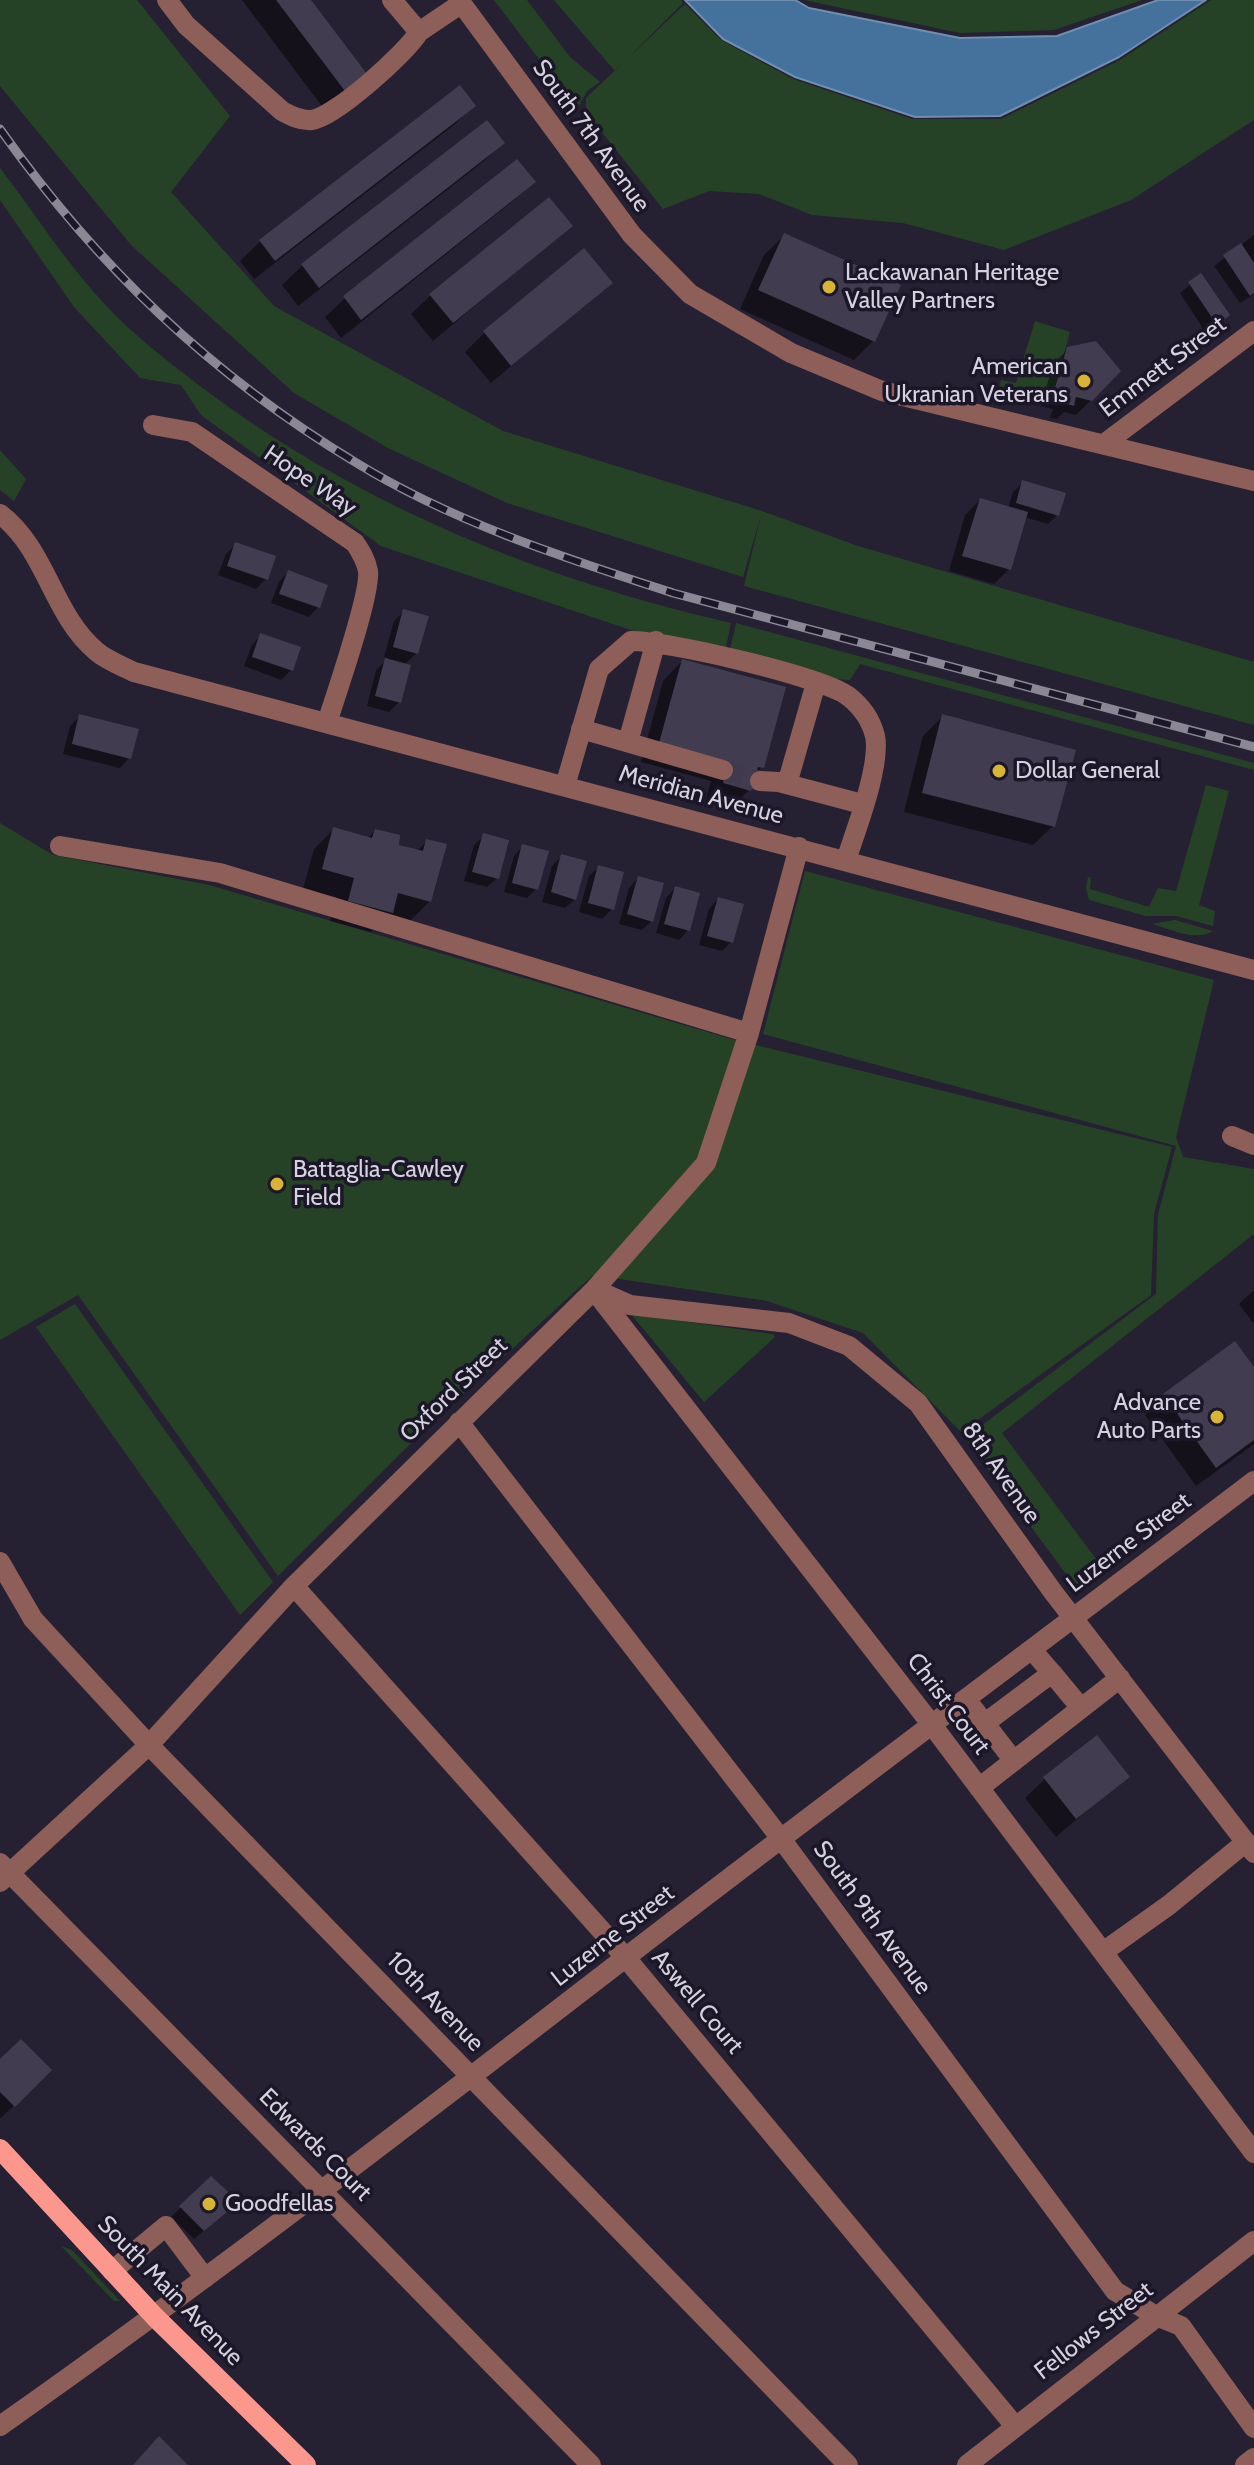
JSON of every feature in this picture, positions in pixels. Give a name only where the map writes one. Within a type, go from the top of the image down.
[{"type":"main road","name":"South Main Avenue","points":[[0,2149],[155,2317],[306,2465]]},
{"type":"street","points":[[167,0],[186,25],[282,111],[298,119],[314,120],[332,111],[399,58],[419,32],[461,2]]},
{"type":"street","points":[[392,0],[419,32]]},
{"type":"street","name":"South 7th Avenue","points":[[461,2],[632,235],[690,294],[791,353],[882,391],[1254,481]]},
{"type":"street","name":"Emmett Street","points":[[1104,444],[1254,331]]},
{"type":"street","name":"Hope Way","points":[[153,425],[192,432],[355,543],[364,557],[368,574],[364,596],[327,723]]},
{"type":"street","name":"Meridian Avenue","points":[[0,514],[17,527],[38,557],[78,632],[97,652],[134,672],[1254,970]]},
{"type":"street","points":[[565,786],[599,669],[631,641],[656,641],[816,683],[850,697],[863,710],[874,734],[876,747],[846,860]]},
{"type":"street","points":[[628,742],[656,641]]},
{"type":"street","points":[[787,784],[816,683]]},
{"type":"street","points":[[581,729],[723,770]]},
{"type":"street","points":[[760,781],[787,784],[862,804]]},
{"type":"street","points":[[60,846],[220,873],[749,1033]]},
{"type":"street","name":"Oxford Street","points":[[3,1873],[149,1745],[294,1586],[594,1290],[706,1163],[749,1033],[799,847]]},
{"type":"street","points":[[1232,1136],[1254,1145]]},
{"type":"street","name":"8th Avenue","points":[[594,1290],[630,1305],[789,1323],[849,1346],[918,1403],[1074,1618],[1250,1848]]},
{"type":"street","name":"Christ Court","points":[[594,1290],[932,1725],[1254,2153]]},
{"type":"street","name":"South 9th Avenue","points":[[459,1422],[782,1840],[1115,2291],[1156,2316],[1181,2326],[1254,2428]]},
{"type":"street","name":"Luzerne Street","points":[[0,2426],[155,2317],[322,2188],[473,2078],[626,1958],[1254,1481]]},
{"type":"street","name":"10th Avenue","points":[[0,1562],[33,1619],[149,1745],[848,2465]]},
{"type":"street","name":"Aswell Court","points":[[294,1586],[626,1958],[1015,2426]]},
{"type":"street","points":[[1032,1650],[1081,1708]]},
{"type":"street","points":[[985,1723],[1052,1673]]},
{"type":"street","points":[[979,1788],[1120,1678]]},
{"type":"street","points":[[966,1699],[1014,1761]]},
{"type":"street","points":[[1103,1952],[1250,1848]]},
{"type":"street","name":"Edwards Court","points":[[3,1873],[322,2188],[591,2465]]},
{"type":"street","points":[[112,2271],[166,2226],[205,2278]]},
{"type":"street","name":"Fellows Street","points":[[967,2465],[1254,2241]]},
{"type":"street","points":[[1245,2465],[1254,2458]]},
{"type":"green space","points":[[0,0],[137,0],[230,116],[171,192],[274,306],[503,431],[762,511],[858,546],[1254,662],[1254,725],[744,586],[761,515],[743,577],[507,503],[388,448],[294,393],[131,245],[0,86]]},
{"type":"green space","points":[[494,0],[527,0],[570,57],[600,82],[587,91],[577,109]]},
{"type":"green space","points":[[554,0],[681,0],[683,3],[615,71]]},
{"type":"green space","points":[[804,0],[1142,0],[1054,30],[960,33]]},
{"type":"green space","points":[[1211,0],[1254,0],[1254,120],[1131,200],[1004,250],[903,223],[812,215],[759,194],[709,191],[663,209],[586,112],[586,98],[685,4],[721,40],[793,79],[912,119],[1001,119],[1120,60]]},
{"type":"green space","points":[[0,168],[73,267],[111,311],[176,368],[263,431],[389,503],[522,561],[591,585],[731,623],[723,661],[381,546],[201,415],[181,385],[140,378],[74,307],[0,200]]},
{"type":"green space","points":[[1035,321],[1070,332],[1050,404],[998,391],[1001,380],[1016,383]]},
{"type":"green space","points":[[0,450],[26,479],[14,501],[0,490]]},
{"type":"green space","points":[[736,623],[1254,763],[1254,770],[860,664],[850,680],[772,675],[727,662]]},
{"type":"green space","points":[[1206,785],[1229,791],[1199,905],[1215,911],[1213,926],[1176,916],[1146,916],[1089,900],[1086,888],[1088,877],[1091,878],[1090,889],[1149,907],[1158,888],[1176,891]]},
{"type":"green space","points":[[0,823],[53,855],[209,885],[731,1039],[1172,1147],[1154,1214],[1151,1295],[961,1432],[863,1333],[767,1301],[593,1275],[431,1423],[278,1576],[78,1295],[0,1340]]},
{"type":"green space","points":[[805,871],[1214,980],[1176,1137],[1183,1157],[1254,1169],[1254,1234],[1002,1433],[1102,1567],[1075,1586],[965,1438],[1156,1294],[1158,1215],[1176,1146],[763,1034]]},
{"type":"green space","points":[[1175,920],[1213,931],[1191,935],[1152,924]]},
{"type":"green space","points":[[75,1304],[273,1582],[240,1615],[36,1327]]},
{"type":"green space","points":[[631,1314],[773,1334],[775,1337],[704,1402]]},
{"type":"green space","points":[[61,2246],[72,2250],[120,2301],[114,2301]]},
{"type":"water","points":[[685,0],[795,0],[809,8],[960,38],[1057,36],[1158,0],[1206,0],[1119,57],[1000,116],[915,117],[795,77],[723,39]]},
{"type":"building","points":[[276,0],[311,0],[367,74],[345,91]]},
{"type":"building","points":[[460,85],[476,106],[275,261],[259,240]]},
{"type":"building","points":[[487,120],[505,143],[319,288],[301,264]]},
{"type":"building","points":[[517,159],[536,182],[361,320],[343,296]]},
{"type":"building","points":[[549,197],[573,226],[453,323],[429,294]]},
{"type":"building","name":"Lackawanan Heritage Valley Partners","points":[[784,233],[901,285],[875,342],[758,290]]},
{"type":"building","points":[[1241,243],[1254,263],[1254,293],[1250,296],[1223,255]]},
{"type":"building","points":[[584,248],[613,283],[511,366],[483,331]]},
{"type":"building","points":[[1201,273],[1230,315],[1217,325],[1188,282]]},
{"type":"building","name":"American Ukranian Veterans","points":[[1096,341],[1121,371],[1092,401],[1076,397],[1074,406],[1064,403],[1066,395],[1054,391],[1067,347]]},
{"type":"building","points":[[1022,480],[1066,493],[1059,516],[1016,503]]},
{"type":"building","points":[[980,498],[1028,512],[1011,570],[962,556]]},
{"type":"building","points":[[235,542],[276,556],[268,580],[227,566]]},
{"type":"building","points":[[288,570],[328,585],[320,608],[279,594]]},
{"type":"building","points":[[403,609],[429,616],[418,654],[393,647]]},
{"type":"building","points":[[260,633],[301,647],[293,671],[252,657]]},
{"type":"building","points":[[385,658],[411,665],[401,703],[375,696]]},
{"type":"building","points":[[682,659],[786,687],[764,768],[758,767],[751,791],[723,783],[729,762],[659,743]]},
{"type":"building","points":[[79,714],[139,729],[131,759],[72,744]]},
{"type":"building","name":"Dollar General","points":[[942,714],[1076,750],[1055,827],[922,793]]},
{"type":"building","points":[[333,827],[372,838],[375,829],[400,835],[399,845],[423,851],[426,839],[447,844],[431,902],[398,893],[393,913],[348,901],[354,878],[322,869]]},
{"type":"building","points":[[483,833],[509,840],[499,879],[472,872]]},
{"type":"building","points":[[522,844],[549,851],[538,890],[512,883]]},
{"type":"building","points":[[561,854],[587,861],[576,900],[551,892]]},
{"type":"building","points":[[598,865],[624,872],[614,910],[588,903]]},
{"type":"building","points":[[638,876],[664,883],[653,922],[627,914]]},
{"type":"building","points":[[675,886],[700,893],[690,931],[664,924]]},
{"type":"building","points":[[718,897],[744,904],[733,943],[707,936]]},
{"type":"building","name":"Advance Auto Parts","points":[[1235,1341],[1254,1367],[1254,1440],[1216,1468],[1163,1394]]},
{"type":"building","points":[[1097,1735],[1130,1777],[1076,1819],[1043,1777]]},
{"type":"building","points":[[21,2039],[52,2070],[15,2107],[0,2092],[0,2059]]},
{"type":"building","name":"Goodfellas","points":[[211,2176],[239,2202],[204,2231],[179,2206]]},
{"type":"building","points":[[159,2436],[188,2465],[133,2465]]},
{"type":"tunnel","points":[[723,770],[760,781]]},
{"type":"railway","points":[[0,129],[76,227],[117,272],[205,355],[302,428],[355,462],[430,503],[550,552],[673,593],[1254,747]]},
{"type":"place","name":"Lackawanan Heritage Valley Partners","points":[[829,287]]},
{"type":"place","name":"American Ukranian Veterans","points":[[1084,381]]},
{"type":"place","name":"Dollar General","points":[[999,771]]},
{"type":"place","name":"Battaglia-Cawley Field","points":[[277,1184]]},
{"type":"place","name":"Advance Auto Parts","points":[[1217,1417]]},
{"type":"place","name":"Goodfellas","points":[[209,2204]]}]
